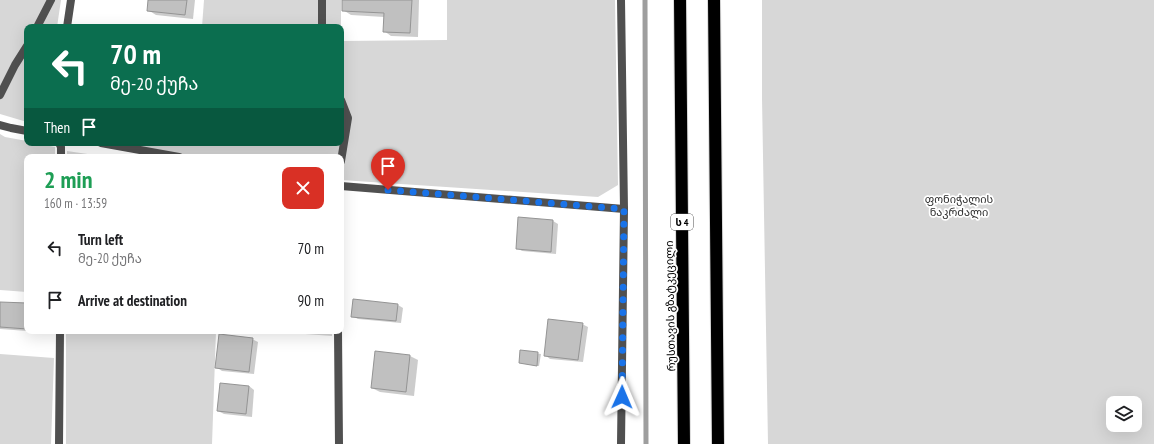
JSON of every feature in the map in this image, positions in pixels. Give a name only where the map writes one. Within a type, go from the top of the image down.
[{"type":"highway","name":"რუსთავის გზატკეცილი","points":[[680,0],[684,444]]},
{"type":"highway","points":[[714,0],[718,444]]},
{"type":"street","points":[[39,24],[51,0]]},
{"type":"street","points":[[67,24],[71,0]]},
{"type":"street","points":[[322,0],[322,24]]},
{"type":"street","points":[[621,0],[624,209],[621,444]]},
{"type":"street","points":[[0,95],[24,51]]},
{"type":"street","points":[[344,108],[348,118],[344,143]]},
{"type":"street","points":[[0,125],[24,130]]},
{"type":"street","points":[[118,146],[162,154]]},
{"type":"street","points":[[344,186],[624,209]]},
{"type":"street","points":[[59,444],[60,334]]},
{"type":"street","points":[[338,334],[339,444]]},
{"type":"green space","points":[[0,0],[61,0],[57,24],[24,24],[24,121],[0,114]]},
{"type":"green space","points":[[204,0],[341,0],[341,24],[202,24]]},
{"type":"green space","points":[[447,0],[615,0],[618,185],[598,197],[344,180],[344,154],[178,154],[132,146],[344,146],[344,41],[447,40]]},
{"type":"green space","name":"ფონიჭალის ნაკრძალი","points":[[762,0],[1154,0],[1154,444],[768,444],[762,98]]},
{"type":"green space","points":[[0,134],[5,137],[24,140],[24,146],[55,147],[55,154],[24,154],[24,292],[0,290]]},
{"type":"green space","points":[[67,151],[88,154],[67,154]]},
{"type":"green space","points":[[66,334],[216,334],[212,444],[66,444]]},
{"type":"green space","points":[[305,334],[332,334],[332,336]]},
{"type":"green space","points":[[0,354],[54,358],[51,444],[0,444]]},
{"type":"building","points":[[148,0],[187,0],[185,15],[147,11]]},
{"type":"building","points":[[342,0],[412,0],[410,33],[383,32],[384,13],[342,11]]},
{"type":"building","points":[[518,217],[553,220],[551,252],[516,249]]},
{"type":"building","points":[[353,299],[398,304],[396,321],[351,317]]},
{"type":"building","points":[[0,302],[24,303],[24,329],[0,327]]},
{"type":"building","points":[[548,319],[583,323],[578,360],[544,356]]},
{"type":"building","points":[[219,334],[253,338],[249,372],[215,368]]},
{"type":"building","points":[[520,350],[538,352],[537,366],[519,363]]},
{"type":"building","points":[[375,351],[410,355],[406,392],[371,388]]},
{"type":"building","points":[[220,383],[249,386],[246,414],[217,411]]},
{"type":"waterway","points":[[645,0],[646,444]]},
{"type":"route","points":[[388,190],[624,209],[622,397]]}]
